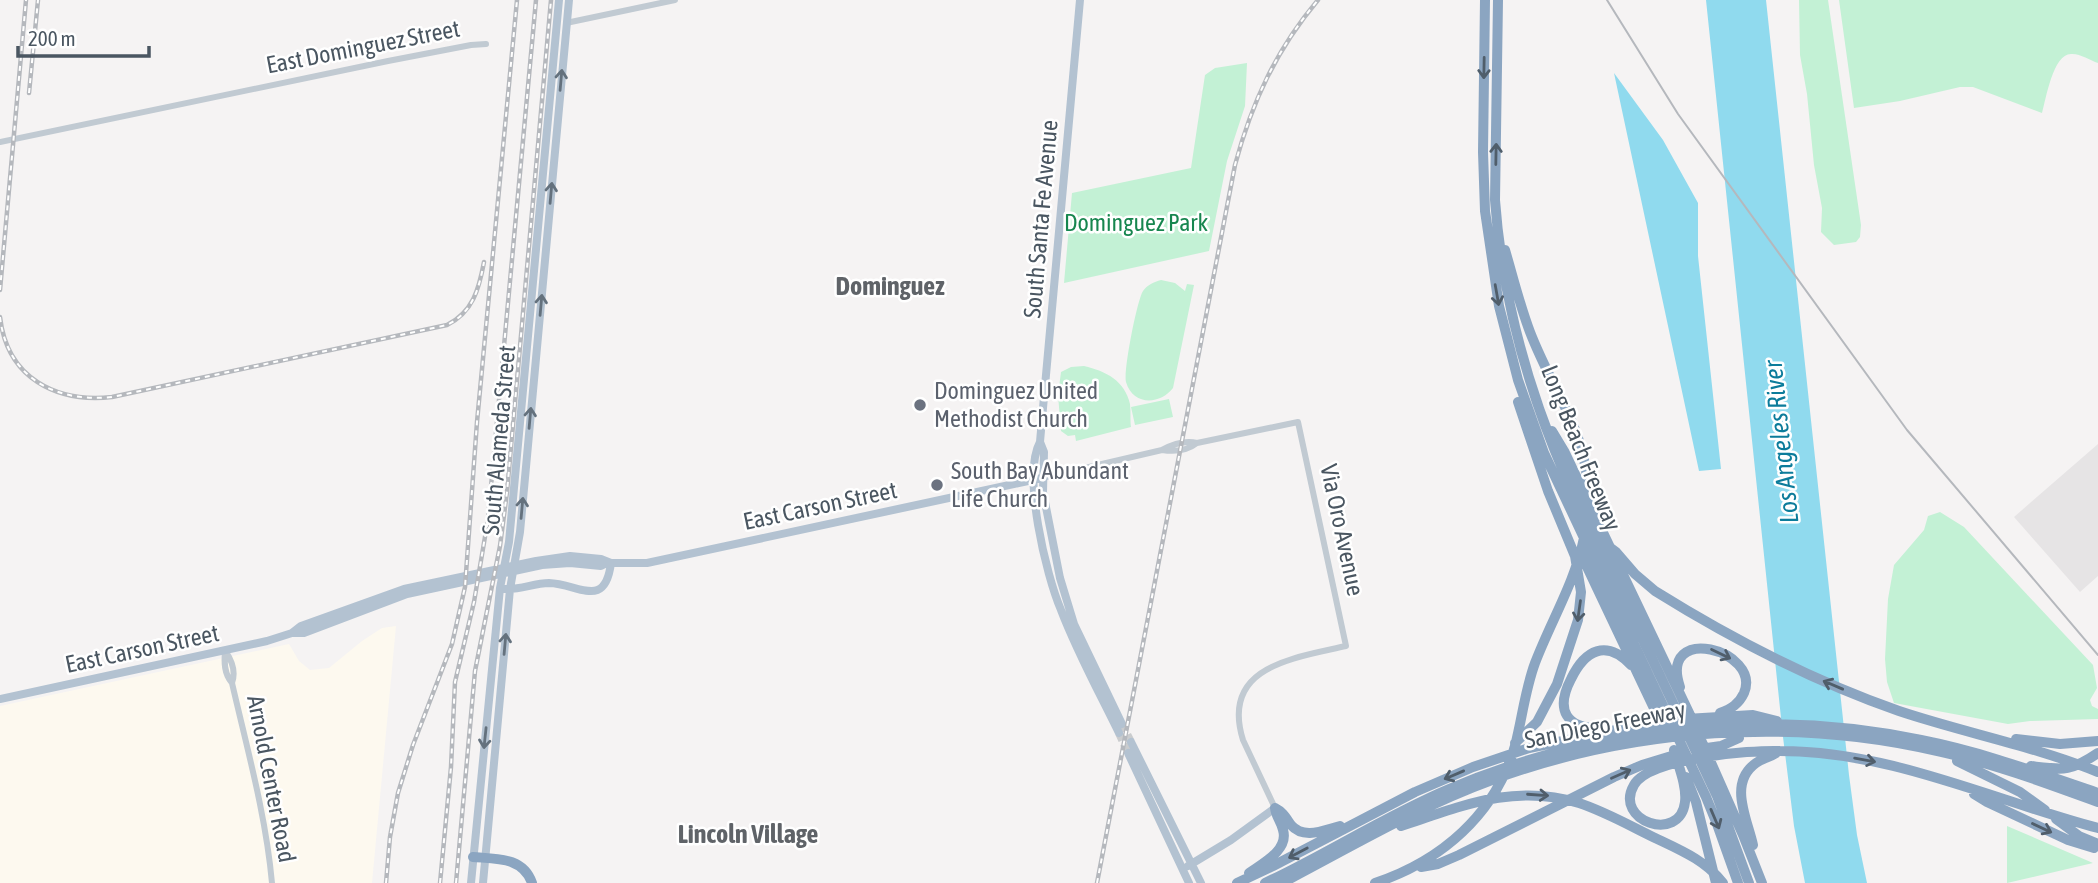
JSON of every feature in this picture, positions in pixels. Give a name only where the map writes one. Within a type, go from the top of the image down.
[{"type":"highway","name":"Long Beach Freeway","points":[[1485,0],[1483,152],[1488,240],[1504,330],[1522,393],[1544,453],[1706,797],[1738,883]]},
{"type":"highway","name":"Long Beach Freeway","points":[[1499,0],[1496,219],[1512,318],[1538,410],[1565,475],[1717,796],[1749,883]]},
{"type":"highway","points":[[1413,869],[1450,845],[1469,827],[1488,804],[1504,775],[1535,664],[1579,559],[1585,533],[1588,499],[1586,467],[1573,422],[1530,333],[1496,219]]},
{"type":"highway","points":[[1493,760],[1530,730],[1544,712],[1558,684],[1578,621],[1581,592],[1579,573],[1570,545],[1524,424],[1503,346],[1504,330]]},
{"type":"highway","points":[[1538,410],[1564,451],[1690,715],[1762,883]]},
{"type":"highway","points":[[1544,479],[1674,750],[1696,802],[1716,883]]},
{"type":"highway","points":[[1608,546],[1655,591],[1809,675],[1897,710],[2097,771]]},
{"type":"highway","points":[[1690,715],[1678,680],[1677,667],[1682,657],[1694,648],[1707,648],[1739,665],[1745,674],[1744,694],[1715,735]]},
{"type":"highway","points":[[1636,671],[1614,652],[1604,650],[1591,653],[1579,664],[1568,684],[1563,703],[1568,718],[1583,727],[1640,725],[1715,735],[1754,728]]},
{"type":"highway","points":[[1237,883],[1415,792],[1493,760],[1554,741],[1640,725]]},
{"type":"highway","name":"San Diego Freeway","points":[[1265,883],[1396,814],[1468,781],[1518,764],[1563,751],[1653,739],[1715,735],[1740,737],[1754,728],[1791,725],[1846,729],[2098,800]]},
{"type":"highway","points":[[1674,750],[1685,793],[1684,807],[1669,823],[1650,824],[1634,811],[1631,802],[1632,790],[1643,775],[1664,762],[1715,735],[1754,728]]},
{"type":"highway","name":"San Diego Freeway","points":[[1754,728],[1812,738],[1937,743],[2010,763],[2098,800]]},
{"type":"highway","points":[[1715,735],[1757,757],[1780,751],[1840,755],[1901,767],[2098,828]]},
{"type":"highway","points":[[1984,736],[2052,744],[2098,741]]},
{"type":"highway","points":[[1276,883],[1425,805],[1492,777],[1567,754],[1653,739]]},
{"type":"highway","points":[[1282,883],[1420,811],[1493,780],[1550,762],[1653,739]]},
{"type":"highway","name":"San Diego Freeway","points":[[1293,883],[1399,826],[1465,796],[1522,775],[1653,739]]},
{"type":"highway","points":[[1895,742],[1940,751],[2098,800]]},
{"type":"highway","points":[[2010,763],[2065,769],[2078,766],[2098,753]]},
{"type":"highway","points":[[1757,757],[1741,786],[1741,798],[1758,872]]},
{"type":"highway","points":[[1957,761],[2026,795],[2071,831],[2098,846]]},
{"type":"highway","points":[[1376,883],[1413,869],[1438,864],[1627,771],[1664,762]]},
{"type":"highway","points":[[1959,784],[1987,802],[2061,837],[2098,846]]},
{"type":"highway","points":[[1399,826],[1499,796],[1556,797],[1596,810],[1686,853],[1704,864],[1723,883]]},
{"type":"highway","points":[[1275,808],[1283,812],[1295,829],[1303,833],[1314,833],[1358,821]]},
{"type":"highway","points":[[1237,883],[1276,853],[1282,845],[1284,833],[1275,808]]},
{"type":"highway","points":[[473,860],[514,862],[525,869],[532,883]]},
{"type":"highway","points":[[485,861],[513,869],[525,883]]},
{"type":"main road","name":"South Alameda Street","points":[[483,883],[510,589],[520,531],[562,23],[559,0]]},
{"type":"main road","name":"South Alameda Street","points":[[471,883],[500,588],[509,542],[562,23],[569,0]]},
{"type":"main road","name":"South Santa Fe Avenue","points":[[1080,0],[1040,442],[1035,451],[1037,514],[1053,588],[1070,632],[1120,728]]},
{"type":"main road","name":"East Carson Street","points":[[0,699],[225,651],[292,633],[304,634],[396,597],[438,584],[570,556],[601,559],[609,563],[647,563],[1037,479]]},
{"type":"main road","points":[[500,588],[546,583],[597,591],[607,582],[609,563]]},
{"type":"main road","points":[[1130,742],[1201,883]]},
{"type":"main road","points":[[1128,753],[1189,883]]},
{"type":"main road","points":[[1182,869],[1231,840],[1275,808]]},
{"type":"street","points":[[562,23],[675,0]]},
{"type":"street","name":"East Dominguez Street","points":[[0,142],[374,63],[486,44]]},
{"type":"street","name":"East Carson Street","points":[[1037,479],[1162,450],[1172,452],[1191,448],[1197,443],[1298,422]]},
{"type":"street","name":"Via Oro Avenue","points":[[1275,808],[1242,740],[1239,706],[1243,694],[1250,682],[1272,664],[1346,646],[1298,422]]},
{"type":"street","name":"Arnold Center Road","points":[[225,651],[231,660],[235,676],[232,683],[270,856],[272,883]]},
{"type":"shaded area","points":[[2098,444],[2098,576],[2080,592],[2014,517]]},
{"type":"shaded area","points":[[396,626],[372,883],[0,883],[0,706],[289,644],[299,661],[310,670],[329,668],[382,628]]},
{"type":"green space","points":[[1799,0],[1828,0],[1861,225],[1860,237],[1856,242],[1834,245],[1821,232],[1822,208],[1800,55]]},
{"type":"green space","points":[[1839,0],[2098,0],[2098,63],[2071,54],[2059,61],[2051,78],[2042,113],[1973,87],[1960,87],[1854,108]]},
{"type":"green space","name":"Dominguez Park","points":[[1247,63],[1245,106],[1227,161],[1209,251],[1064,283],[1072,193],[1191,168],[1205,75],[1215,68]]},
{"type":"green space","points":[[1161,280],[1175,283],[1185,291],[1187,284],[1194,285],[1173,388],[1161,398],[1147,400],[1129,390],[1126,382],[1127,365],[1140,297],[1147,287]]},
{"type":"green space","points":[[1084,366],[1107,374],[1124,389],[1130,404],[1131,427],[1076,441],[1075,435],[1068,436],[1061,431],[1058,395],[1061,372],[1071,367]]},
{"type":"green space","points":[[1169,399],[1173,417],[1135,425],[1131,407]]},
{"type":"green space","points":[[1940,512],[1964,527],[2093,665],[2097,688],[2090,700],[2092,706],[2098,709],[2098,719],[2008,724],[1894,703],[1887,682],[1885,659],[1888,599],[1894,565],[1924,530],[1928,516]]},
{"type":"green space","points":[[2007,826],[2093,863],[2007,883]]},
{"type":"water","name":"Los Angeles River","points":[[1706,0],[1766,0],[1849,775],[1867,883],[1805,883],[1794,826]]},
{"type":"water","points":[[1614,73],[1663,140],[1698,203],[1698,256],[1721,469],[1699,471]]},
{"type":"tunnel","points":[[1122,724],[1131,742]]},
{"type":"tunnel","points":[[1119,733],[1128,753]]},
{"type":"tram line","points":[[1607,0],[1678,114],[1907,430],[2098,655]]},
{"type":"railway","points":[[0,290],[26,0]]},
{"type":"railway","points":[[29,93],[38,0]]},
{"type":"railway","points":[[386,883],[390,837],[398,793],[413,745],[452,644],[465,587],[477,422],[517,0]]},
{"type":"railway","points":[[440,883],[451,767],[455,682],[474,602],[488,519],[536,0]]},
{"type":"railway","points":[[456,883],[475,671],[500,546],[507,492],[551,0]]},
{"type":"railway","points":[[1097,883],[1235,165],[1249,120],[1267,78],[1290,38],[1318,0]]},
{"type":"railway","points":[[0,317],[13,356],[24,371],[38,382],[72,396],[112,397],[447,325],[469,306],[480,281],[484,262]]},
{"type":"place","name":"Dominguez United Methodist Church","points":[[920,405]]},
{"type":"place","name":"South Bay Abundant Life Church","points":[[937,485]]},
{"type":"district","name":"Dominguez","points":[[890,286]]},
{"type":"district","name":"Lincoln Village","points":[[748,834]]}]
